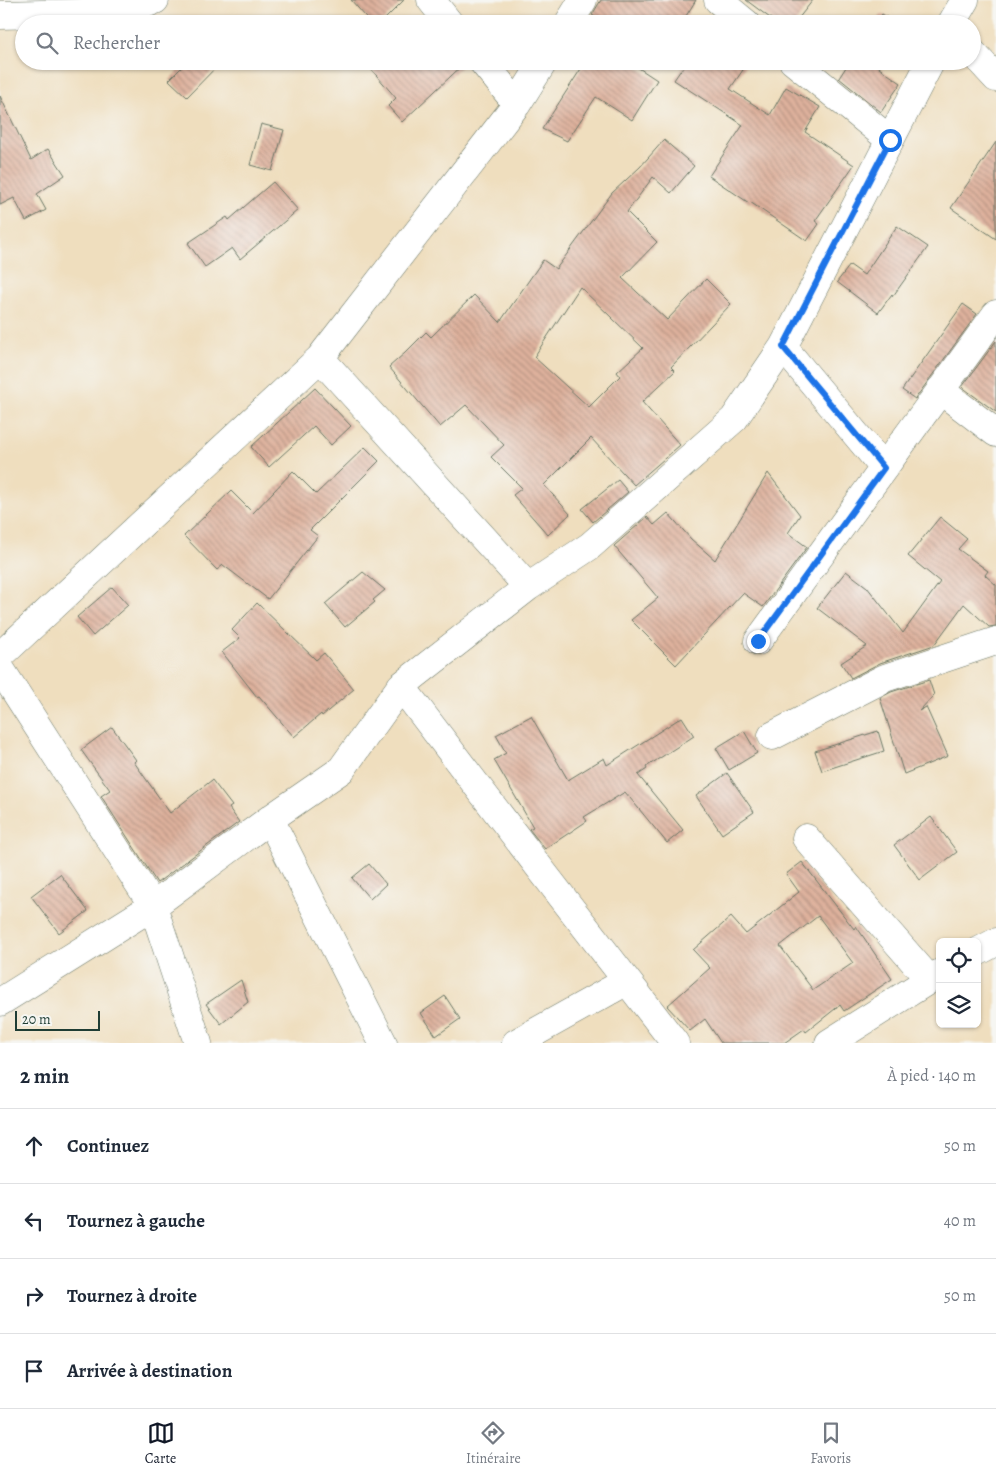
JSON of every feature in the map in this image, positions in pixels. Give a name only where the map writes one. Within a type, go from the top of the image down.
[{"type":"street","points":[[0,15],[125,12],[155,0]]},
{"type":"street","points":[[431,0],[443,15]]},
{"type":"street","points":[[574,15],[583,0]]},
{"type":"street","points":[[718,0],[736,15]]},
{"type":"street","points":[[956,15],[965,0]]},
{"type":"street","points":[[981,62],[996,78]]},
{"type":"street","points":[[490,70],[518,104]]},
{"type":"street","points":[[0,656],[320,358],[518,104],[539,70]]},
{"type":"street","points":[[804,70],[890,140]]},
{"type":"street","points":[[0,1002],[153,906],[270,819],[340,770],[402,686],[528,587],[590,546],[734,419],[783,347],[926,70]]},
{"type":"street","points":[[758,641],[996,314]]},
{"type":"street","points":[[783,347],[884,468]]},
{"type":"street","points":[[320,358],[528,587]]},
{"type":"street","points":[[940,390],[996,434]]},
{"type":"street","points":[[772,736],[885,678],[996,642]]},
{"type":"street","points":[[0,668],[153,906],[198,1043]]},
{"type":"street","points":[[402,686],[675,1043]]},
{"type":"street","points":[[270,819],[383,1043]]},
{"type":"street","points":[[806,838],[934,976],[829,1043]]},
{"type":"street","points":[[981,950],[996,942]]},
{"type":"street","points":[[516,1043],[627,981]]},
{"type":"building","points":[[351,0],[404,0],[389,15],[364,15]]},
{"type":"building","points":[[601,0],[696,0],[687,15],[592,15]]},
{"type":"building","points":[[746,0],[813,0],[801,15],[766,15]]},
{"type":"building","points":[[179,70],[213,70],[187,97],[169,80]]},
{"type":"building","points":[[372,70],[457,70],[402,122],[388,106],[396,98]]},
{"type":"building","points":[[580,70],[642,70],[657,80],[632,120],[596,97],[567,141],[542,129]]},
{"type":"building","points":[[681,70],[743,70],[730,89],[770,115],[786,87],[820,107],[805,132],[854,165],[815,221],[819,224],[807,241],[709,176],[743,125],[674,80]]},
{"type":"building","points":[[844,70],[882,70],[901,83],[881,112],[839,78]]},
{"type":"building","points":[[0,96],[31,160],[48,149],[65,175],[37,194],[46,210],[26,221],[14,198],[0,205]]},
{"type":"building","points":[[261,124],[284,130],[272,171],[250,165]]},
{"type":"building","points":[[664,140],[694,166],[671,193],[653,177],[627,212],[657,242],[622,278],[667,320],[706,279],[731,304],[671,367],[675,371],[642,402],[680,445],[634,485],[591,438],[544,485],[570,514],[548,535],[513,495],[522,488],[491,457],[504,445],[466,405],[440,427],[389,367],[426,332],[431,337],[474,295],[500,322],[543,260],[556,269],[612,193],[640,167]],"holes":[[[580,287],[643,348],[617,372],[620,376],[589,407],[534,357]]]},
{"type":"building","points":[[996,142],[996,239],[951,208]]},
{"type":"building","points":[[273,182],[298,210],[240,259],[232,248],[205,267],[188,243],[227,217],[229,220]]},
{"type":"building","points":[[897,226],[928,247],[893,296],[892,294],[878,313],[837,282],[850,265],[864,275]]},
{"type":"building","points":[[963,304],[977,314],[915,399],[902,390]]},
{"type":"building","points":[[996,341],[996,412],[962,387]]},
{"type":"building","points":[[315,388],[351,426],[331,445],[314,426],[269,467],[251,447]]},
{"type":"building","points":[[365,447],[379,461],[310,530],[318,536],[268,599],[223,565],[217,570],[184,536],[231,491],[253,513],[293,471],[316,494]]},
{"type":"building","points":[[768,473],[800,515],[788,533],[807,547],[763,607],[743,593],[676,665],[631,620],[658,598],[614,546],[647,517],[654,525],[668,513],[691,539],[715,560]]},
{"type":"building","points":[[618,480],[628,492],[593,522],[582,509]]},
{"type":"building","points":[[940,517],[967,539],[958,549],[988,571],[985,575],[996,585],[996,626],[989,627],[964,604],[934,645],[880,663],[851,678],[841,663],[867,646],[817,608],[846,571],[867,587],[903,633],[940,582],[908,556]]},
{"type":"building","points":[[363,572],[385,590],[373,600],[375,602],[345,627],[325,604]]},
{"type":"building","points":[[112,587],[128,605],[93,636],[77,617]]},
{"type":"building","points":[[257,603],[316,660],[324,653],[354,689],[294,737],[259,696],[257,697],[222,652],[240,638],[232,630]]},
{"type":"building","points":[[929,680],[934,695],[919,711],[926,707],[948,756],[904,774],[880,698],[891,692]]},
{"type":"building","points":[[531,716],[568,780],[604,758],[607,765],[682,717],[694,736],[646,767],[647,769],[638,775],[683,830],[667,843],[625,792],[584,817],[587,821],[545,849],[529,829],[533,827],[494,760],[506,753],[496,735]]},
{"type":"building","points":[[112,727],[170,813],[212,780],[232,806],[229,808],[239,822],[157,883],[101,796],[110,790],[81,750]]},
{"type":"building","points":[[744,731],[757,753],[729,770],[716,748]]},
{"type":"building","points":[[878,731],[884,751],[822,771],[815,751]]},
{"type":"building","points":[[727,773],[754,812],[722,834],[696,796]]},
{"type":"building","points":[[931,817],[957,852],[920,880],[894,845]]},
{"type":"building","points":[[802,862],[854,929],[856,926],[892,979],[844,1011],[840,1005],[806,1032],[804,1029],[784,1043],[721,1043],[705,1019],[690,1031],[667,1006],[710,968],[693,950],[731,917],[746,934],[799,892],[786,874]],"holes":[[[818,916],[853,963],[813,990],[780,946]]]},
{"type":"building","points":[[369,864],[386,884],[370,899],[352,878]]},
{"type":"building","points":[[60,874],[88,911],[59,933],[31,896]]},
{"type":"building","points":[[241,980],[248,1002],[221,1024],[206,1004]]},
{"type":"building","points":[[445,996],[460,1019],[436,1036],[421,1013]]},
{"type":"route","points":[[758,641],[884,468],[783,347],[890,140]]}]
